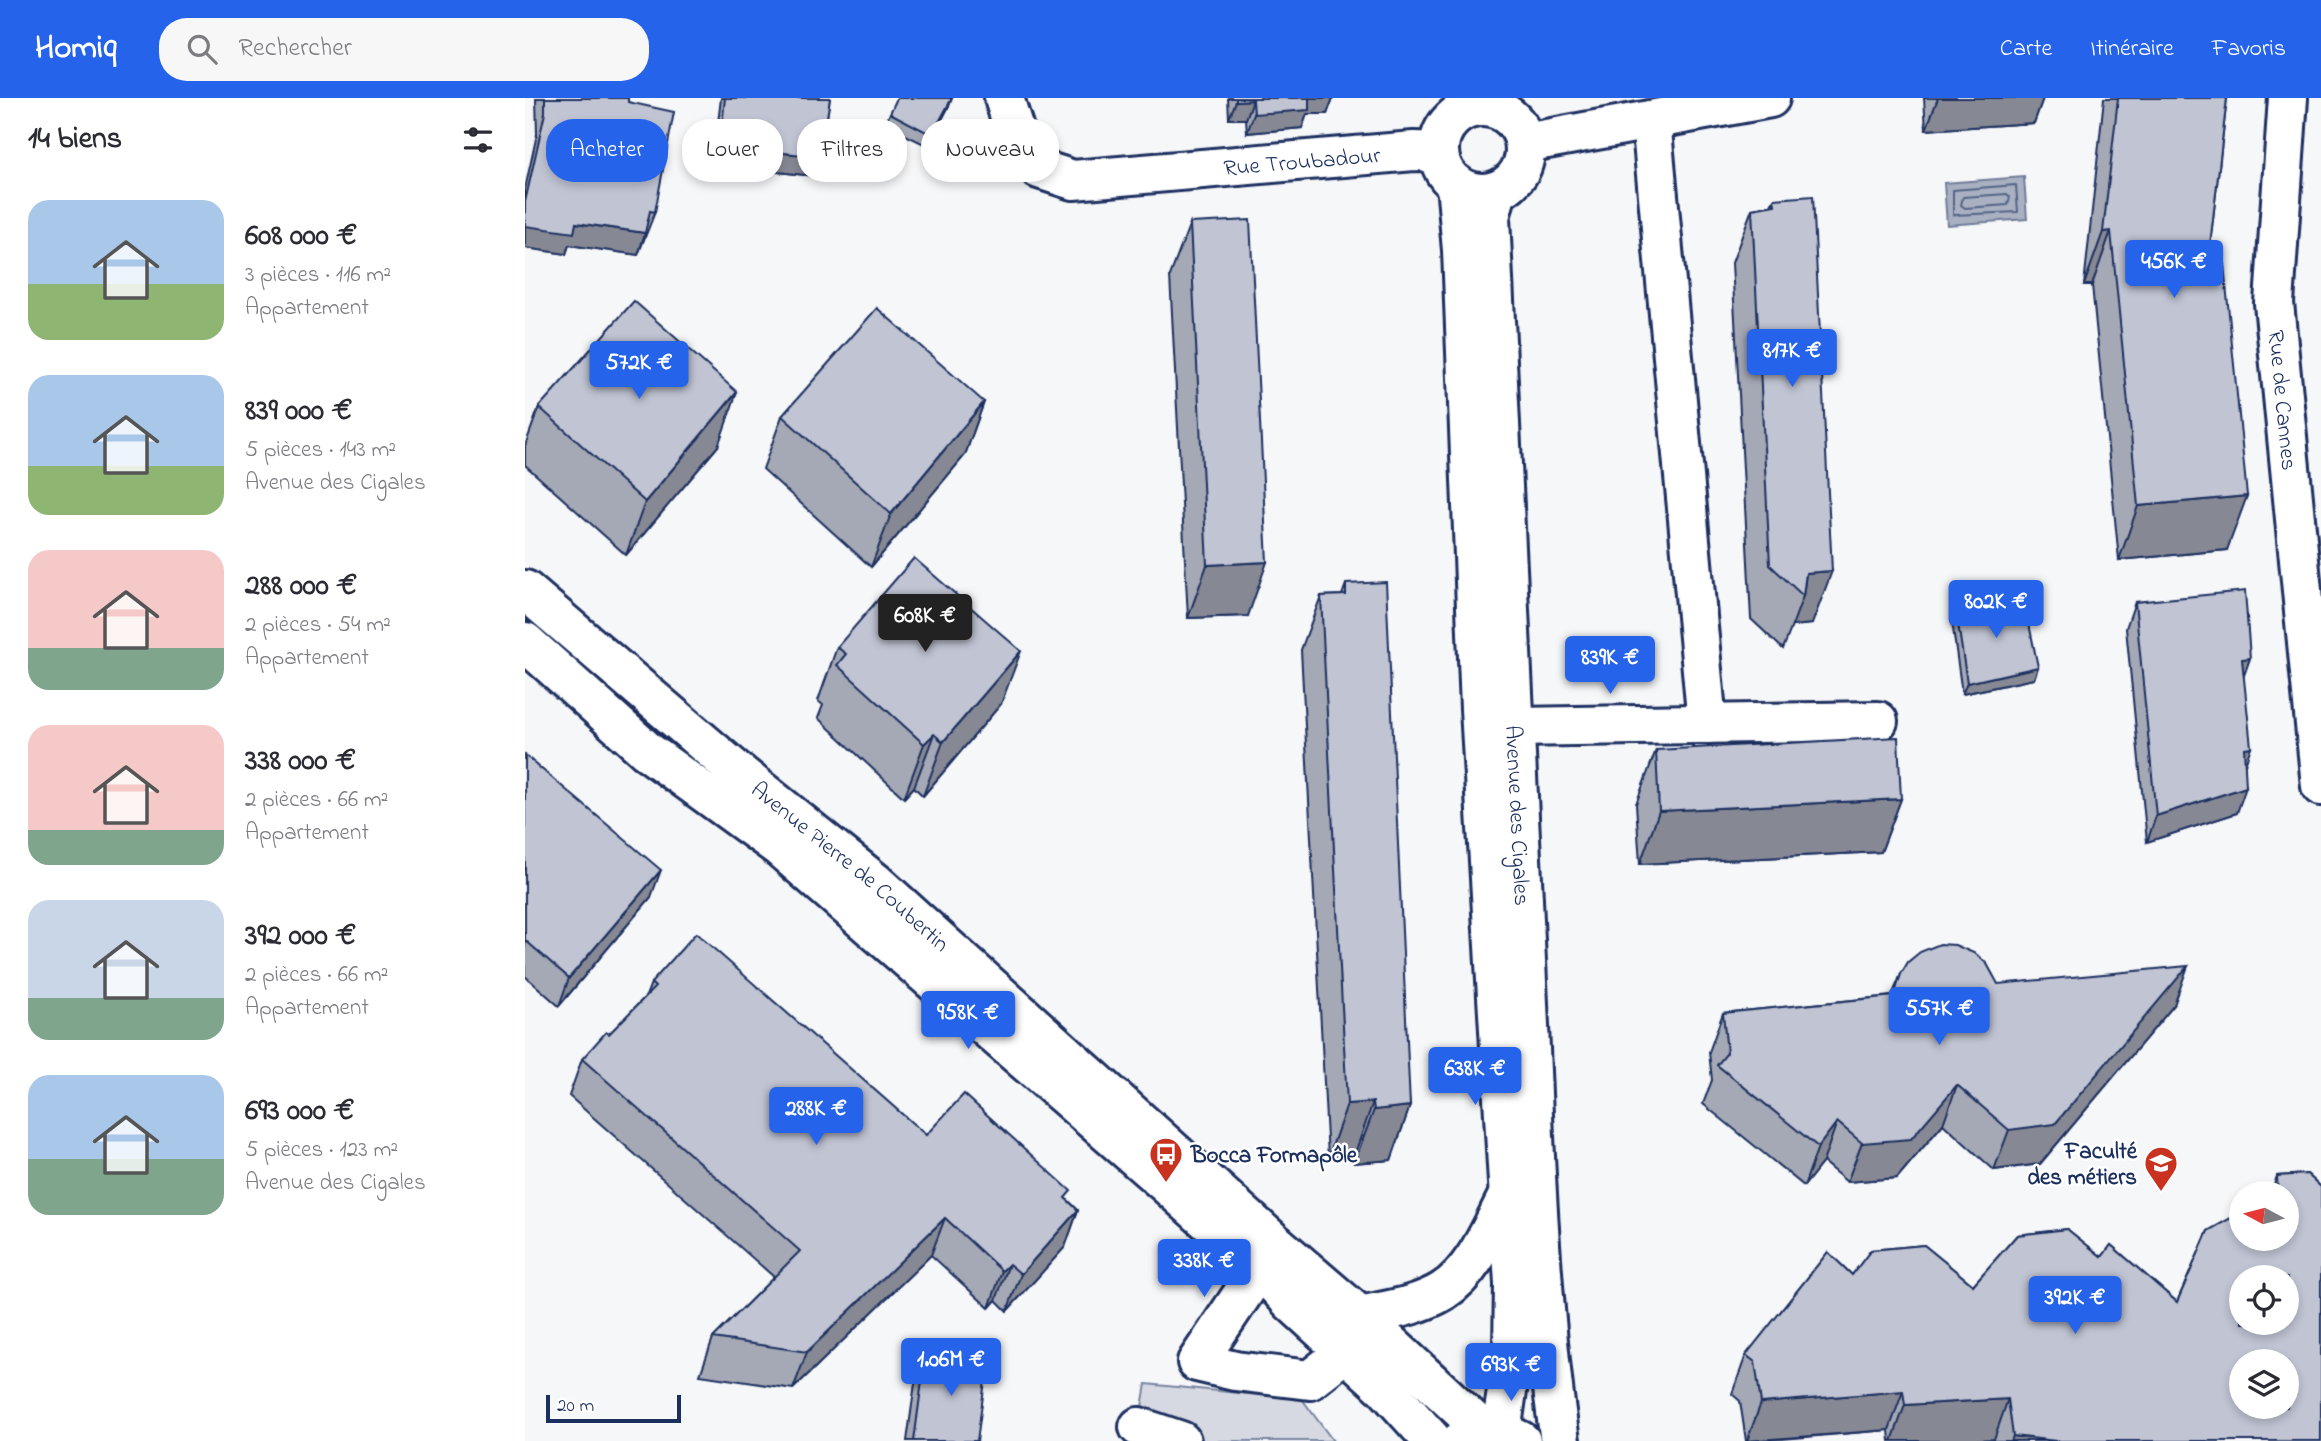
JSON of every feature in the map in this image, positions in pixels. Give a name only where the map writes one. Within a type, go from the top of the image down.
[{"type":"street","name":"Rue Troubadour","points":[[1004,98],[1019,145],[1039,169],[1073,180],[1414,151],[1447,168]]},
{"type":"street","points":[[1525,143],[1770,98]]},
{"type":"street","name":"Rue de Cannes","points":[[2288,98],[2274,303],[2321,786]]},
{"type":"street","points":[[1491,103],[1513,120],[1525,143],[1525,158],[1520,172],[1510,183],[1497,191],[1476,193],[1447,168],[1440,139],[1454,117],[1491,103]]},
{"type":"street","points":[[1651,120],[1707,724]]},
{"type":"street","name":"Avenue des Cigales","points":[[1447,168],[1462,250],[1481,723],[1510,1192],[1514,1330],[1492,1436]]},
{"type":"street","name":"Avenue des Cigales","points":[[1497,191],[1490,217],[1514,727],[1538,1191],[1550,1372],[1560,1441]]},
{"type":"street","name":"Avenue Pierre de Coubertin","points":[[525,590],[733,768],[876,883],[1492,1436]]},
{"type":"street","name":"Avenue Pierre de Coubertin","points":[[525,642],[647,751],[779,847],[1260,1268],[1344,1353],[1385,1388],[1433,1441]]},
{"type":"street","points":[[1514,727],[1878,721]]},
{"type":"street","points":[[1360,1316],[1414,1304],[1444,1290],[1471,1264],[1510,1192]]},
{"type":"street","points":[[1260,1268],[1197,1362],[1235,1371],[1310,1380],[1344,1353]]},
{"type":"street","points":[[1139,1427],[1181,1441]]},
{"type":"shaded area","points":[[1146,1384],[1302,1399],[1333,1441],[1136,1441]]},
{"type":"water","points":[[2024,177],[2027,219],[1947,225],[1944,183]]},
{"type":"building","points":[[545,98],[628,98],[628,102],[674,112],[668,144],[668,119],[546,119],[546,182],[661,182],[655,212],[650,211],[645,233],[576,223],[574,233],[525,226],[525,202],[545,113]]},
{"type":"building","points":[[725,98],[830,98],[827,119],[797,119],[797,154],[783,153],[783,119],[723,119]]},
{"type":"building","points":[[897,98],[952,98],[941,119],[921,119],[921,129],[907,122],[907,119],[890,113]]},
{"type":"building","points":[[1236,98],[1309,98],[1309,110],[1254,114],[1253,100],[1236,101]]},
{"type":"building","points":[[2118,98],[2227,98],[2210,245],[2222,244],[2247,496],[2138,506],[2111,231],[2103,232]]},
{"type":"building","points":[[1813,196],[1832,571],[1806,573],[1803,596],[1770,565],[1752,209],[1775,205],[1774,199]]},
{"type":"building","points":[[1250,220],[1267,562],[1207,565],[1190,223]]},
{"type":"building","points":[[634,301],[737,392],[645,502],[539,407]]},
{"type":"building","points":[[877,308],[984,402],[891,514],[782,416]]},
{"type":"building","points":[[914,558],[1021,651],[943,742],[934,734],[924,744],[837,665],[846,654],[837,647]]},
{"type":"building","points":[[1386,582],[1410,1106],[1374,1110],[1373,1102],[1347,1104],[1321,596],[1346,595],[1346,584]]},
{"type":"building","points":[[2245,591],[2250,658],[2242,659],[2251,747],[2244,748],[2246,787],[2156,816],[2135,602]]},
{"type":"building","points":[[2024,600],[2038,667],[1967,683],[1956,610]]},
{"type":"building","points":[[1898,737],[1901,799],[1659,811],[1656,750]]},
{"type":"building","points":[[525,755],[661,870],[569,978],[525,940]]},
{"type":"building","points":[[696,933],[926,1135],[964,1094],[1071,1191],[1065,1198],[1078,1210],[1021,1274],[1009,1264],[1002,1271],[945,1218],[807,1352],[713,1338],[800,1251],[582,1059],[606,1032],[609,1034],[655,987],[651,983]]},
{"type":"building","points":[[1940,944],[1955,945],[1976,954],[1987,964],[1998,984],[2188,966],[2055,1124],[2009,1130],[1957,1085],[1911,1139],[1862,1143],[1837,1122],[1818,1147],[1717,1065],[1727,1053],[1723,1013],[1894,996],[1908,962],[1920,952]]},
{"type":"building","points":[[2307,1174],[2321,1187],[2321,1441],[2056,1441],[2013,1436],[2008,1399],[1905,1405],[1903,1391],[1761,1403],[1755,1362],[1746,1355],[1828,1252],[1852,1275],[1871,1250],[1924,1245],[1973,1285],[2017,1235],[2067,1229],[2102,1257],[2111,1245],[2177,1302],[2208,1231],[2229,1219],[2229,1251],[2299,1251],[2299,1181],[2277,1181],[2277,1176]]},
{"type":"building","points":[[926,1351],[988,1358],[977,1441],[914,1441]]},
{"type":"place","name":"Bocca Formapôle","points":[[1166,1184]]},
{"type":"place","name":"Faculté des métiers","points":[[2161,1193]]}]
